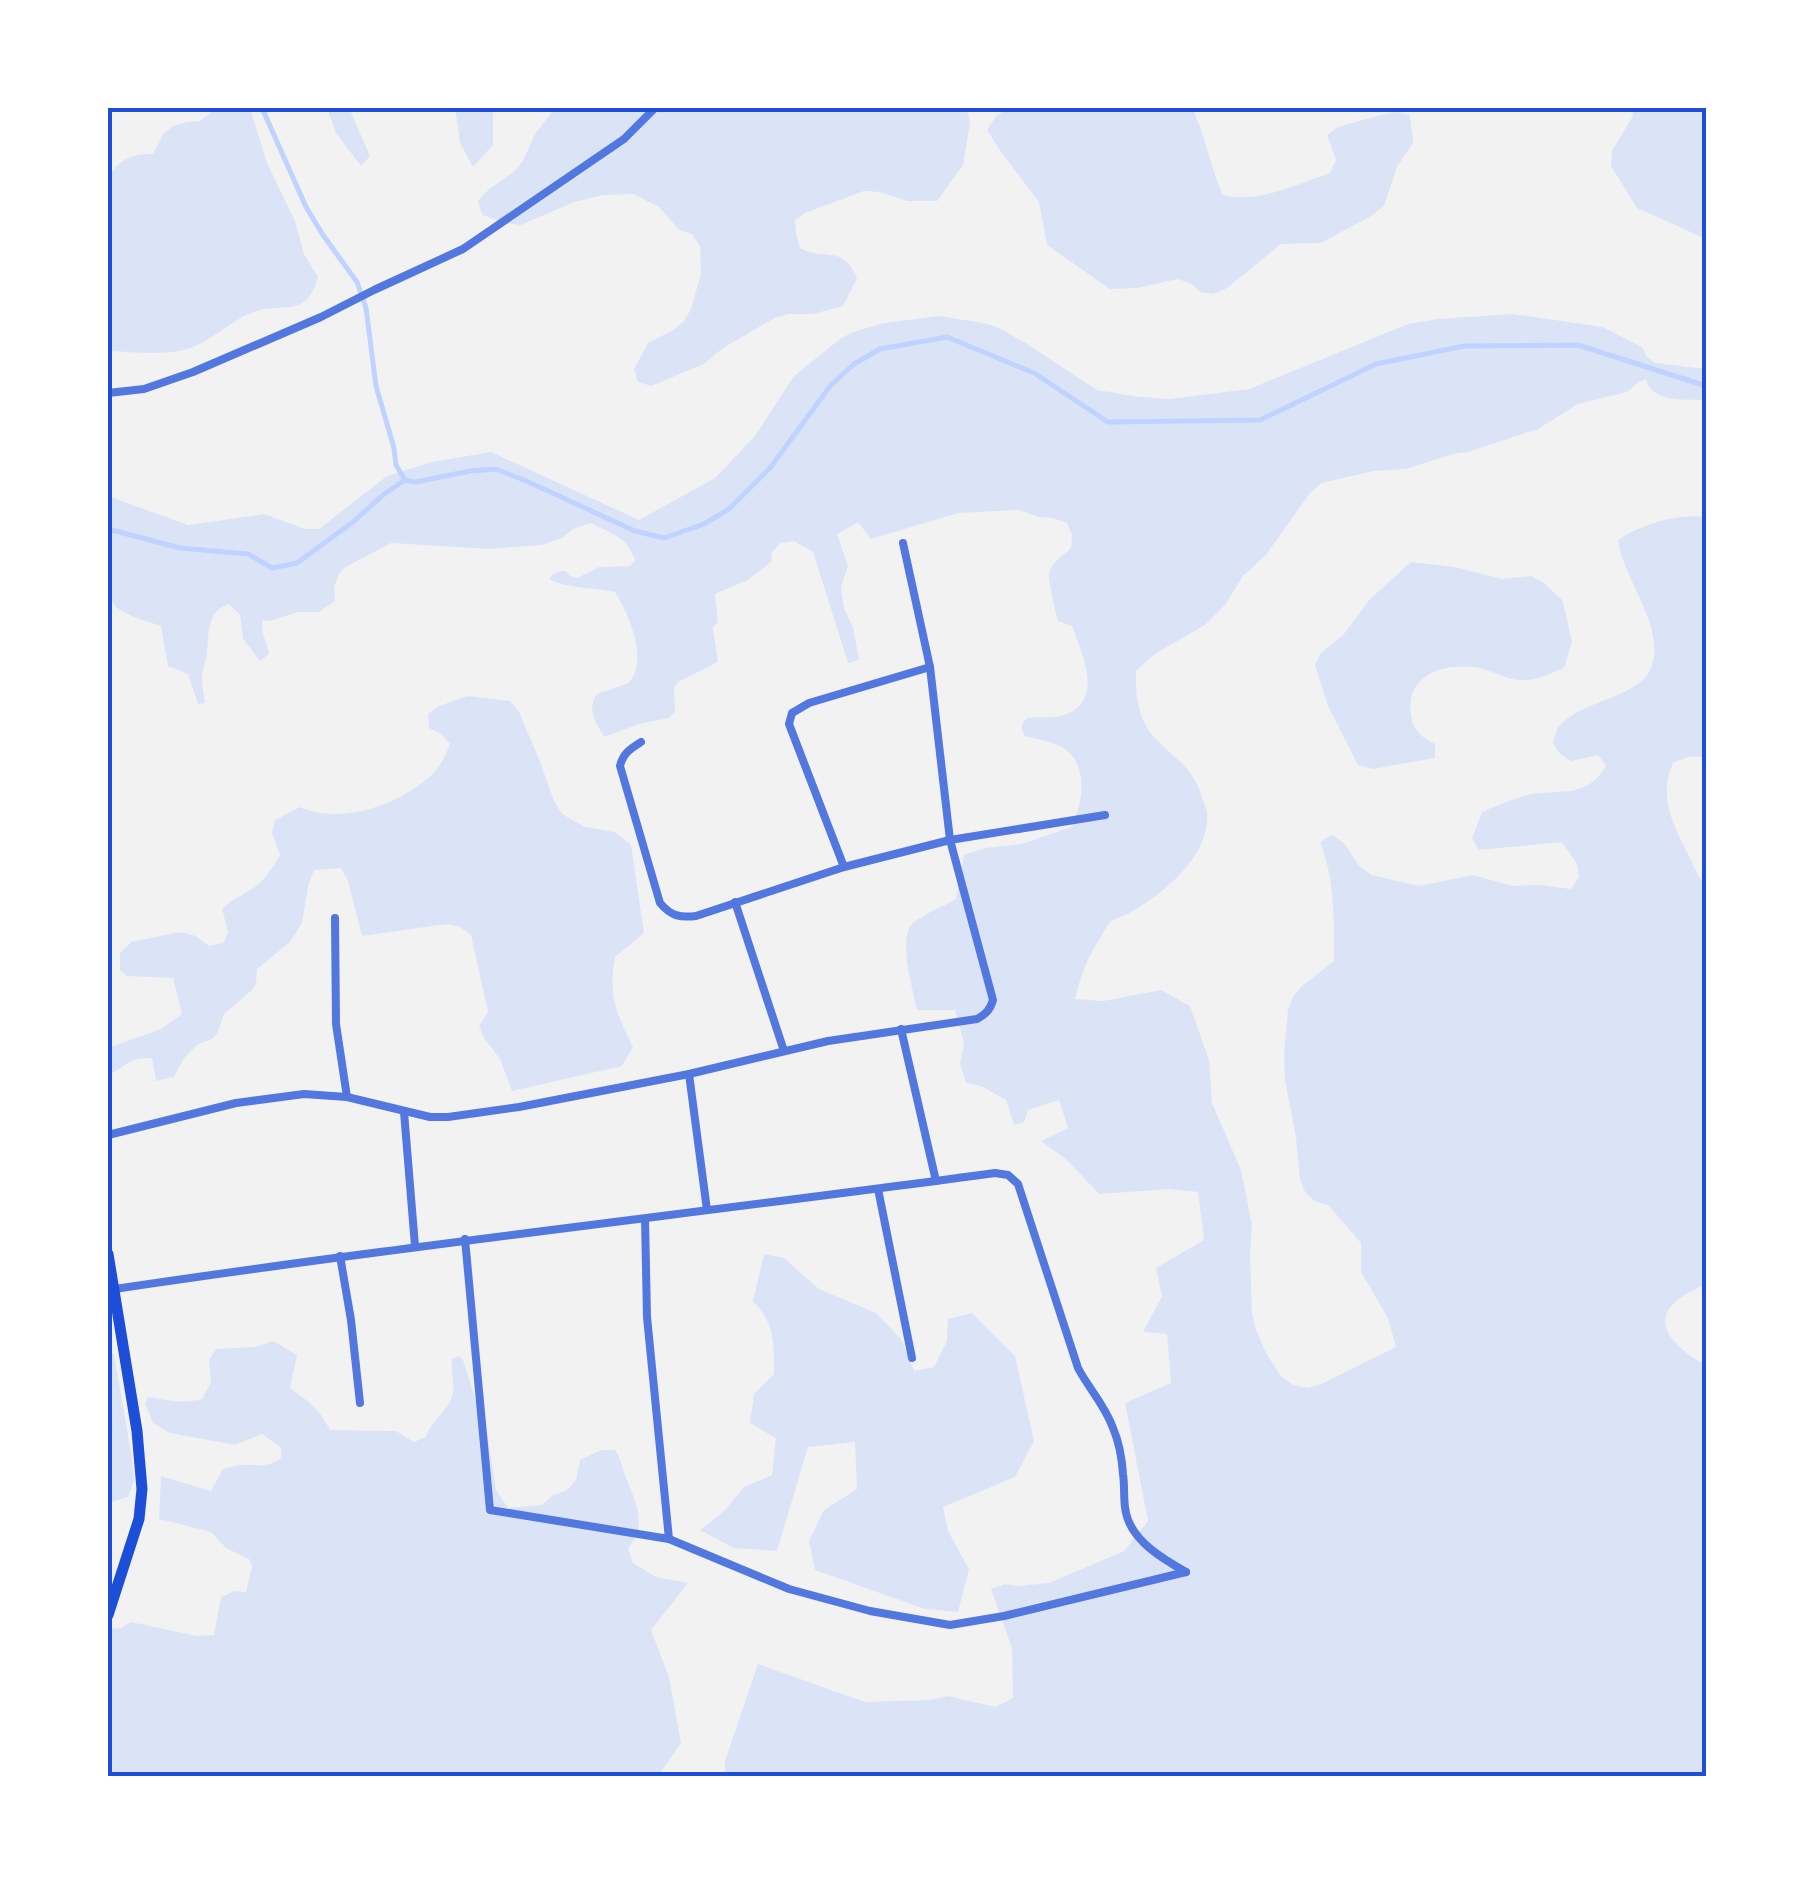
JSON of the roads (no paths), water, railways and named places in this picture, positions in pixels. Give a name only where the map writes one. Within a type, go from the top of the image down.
[{"type":"main road","points":[[108,1254],[110,1290],[137,1431],[142,1489],[139,1519],[108,1615]]},
{"type":"street","points":[[108,393],[144,389],[193,372],[321,318],[464,249],[624,139],[655,108]]},
{"type":"street","points":[[108,1135],[236,1103],[304,1094],[448,1117],[689,1074],[828,1040],[977,1019],[991,1008],[993,1000],[950,840],[930,667],[903,543]]},
{"type":"street","points":[[844,868],[789,724],[792,712],[809,703],[930,667]]},
{"type":"street","points":[[641,742],[628,750],[620,766],[660,903],[683,918],[950,840],[1105,815]]},
{"type":"street","points":[[735,902],[784,1051]]},
{"type":"street","points":[[335,918],[336,1024],[347,1098]]},
{"type":"street","points":[[901,1030],[936,1181]]},
{"type":"street","points":[[689,1074],[707,1210]]},
{"type":"street","points":[[404,1112],[415,1246]]},
{"type":"street","points":[[110,1290],[465,1239],[996,1173],[1008,1175],[1018,1184],[1078,1368],[1100,1399],[1115,1432],[1124,1472],[1126,1516],[1156,1554],[1186,1572],[1022,1612],[950,1624],[870,1611],[789,1589],[668,1539],[490,1510],[465,1239]]},
{"type":"street","points":[[878,1189],[912,1358]]},
{"type":"street","points":[[644,1219],[646,1301],[668,1539]]},
{"type":"street","points":[[340,1256],[360,1404]]},
{"type":"waterway","points":[[262,108],[306,207],[357,282],[366,308],[376,386],[396,465],[405,480]]},
{"type":"waterway","points":[[108,529],[180,548],[248,554],[272,568],[297,563],[405,480],[416,482],[495,469],[635,531],[664,538],[704,524],[729,509],[770,468],[831,385],[854,364],[880,349],[947,337],[1034,373],[1108,422],[1260,420],[1376,364],[1464,346],[1578,345],[1706,386]]}]
